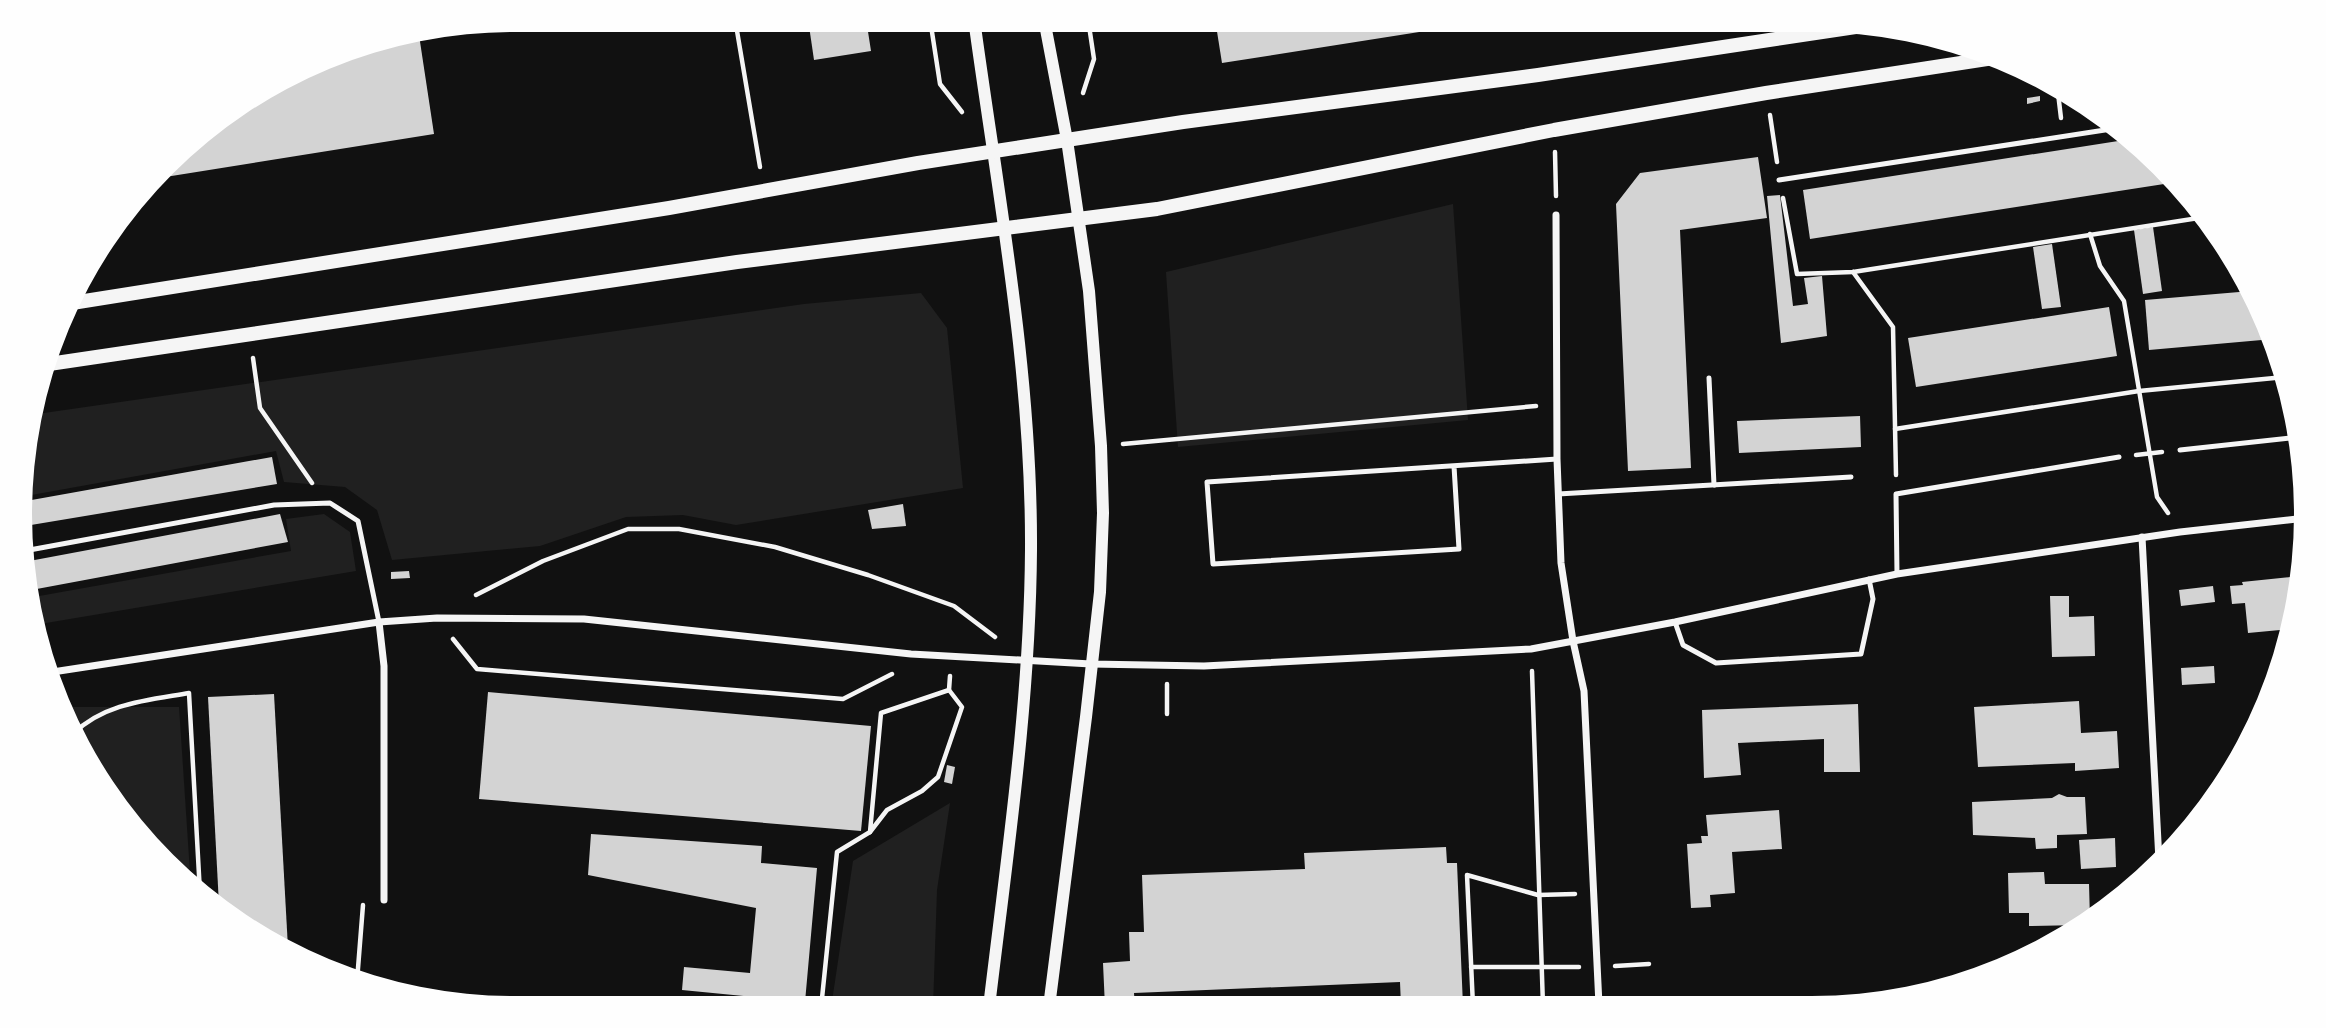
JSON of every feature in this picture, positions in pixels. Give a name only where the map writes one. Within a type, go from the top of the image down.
[{"type":"main road","points":[[81,302],[271,273],[1067,140],[1538,75],[1781,32]]},
{"type":"main road","points":[[56,363],[737,262],[1157,209],[1554,130],[1766,93],[1977,61]]},
{"type":"street","points":[[976,32],[1015,301],[1027,430],[1031,549],[1027,660],[990,996]]},
{"type":"street","points":[[1046,32],[1067,140],[1088,291],[1101,446],[1103,513],[1100,592],[1050,996]]},
{"type":"street","points":[[1556,215],[1557,459],[1561,563],[1584,691],[1599,996]]},
{"type":"street","points":[[58,671],[379,622],[437,618],[584,620],[928,656],[1091,664],[1204,666],[1531,649],[1675,622],[1897,573],[2142,537],[2294,519]]},
{"type":"street","points":[[2142,537],[2158,849]]},
{"type":"street","points":[[379,622],[384,666],[384,900]]},
{"type":"lane","points":[[1779,180],[2105,130]]},
{"type":"lane","points":[[1709,377],[1714,485]]},
{"type":"lane","points":[[2180,450],[2288,439]]},
{"type":"lane","points":[[1897,573],[1896,494],[2119,457]]},
{"type":"lane","points":[[1454,466],[1459,548],[1213,564],[1208,482],[1557,459]]},
{"type":"lane","points":[[1558,494],[1852,477]]},
{"type":"lane","points":[[33,549],[274,505],[330,503],[358,521],[379,622]]},
{"type":"lane","points":[[1675,622],[1683,645],[1716,663],[1861,654],[1873,598],[1869,579]]},
{"type":"path","points":[[737,32],[764,191]]},
{"type":"path","points":[[932,32],[940,84],[963,113]]},
{"type":"path","points":[[1082,94],[1094,59],[1090,32]]},
{"type":"path","points":[[1766,93],[1797,274],[1853,272],[2194,219]]},
{"type":"path","points":[[1554,130],[1556,215]]},
{"type":"path","points":[[2090,234],[2100,267],[2124,301],[2157,497],[2180,532]]},
{"type":"path","points":[[1853,272],[1894,327],[1896,494]]},
{"type":"path","points":[[249,333],[260,408],[314,485],[322,503]]},
{"type":"path","points":[[1895,429],[2139,391],[2275,378]]},
{"type":"path","points":[[1101,446],[1557,404]]},
{"type":"path","points":[[2119,457],[2180,450]]},
{"type":"path","points":[[928,656],[843,699],[477,669],[437,618],[543,561],[628,529],[679,529],[775,547],[868,575],[954,606],[1027,660]]},
{"type":"path","points":[[1531,649],[1542,996]]},
{"type":"path","points":[[822,996],[837,852],[870,832],[887,810],[922,791],[938,776],[962,707],[949,690],[952,658]]},
{"type":"path","points":[[1167,714],[1168,665]]},
{"type":"path","points":[[870,832],[881,713],[949,690]]},
{"type":"path","points":[[81,727],[123,704],[189,693],[199,880]]},
{"type":"path","points":[[1472,996],[1468,875],[1538,895],[1594,893]]},
{"type":"path","points":[[358,971],[363,904],[384,900]]},
{"type":"path","points":[[1471,967],[1649,964]]},
{"type":"shaded area","points":[[1453,204],[1468,420],[1178,447],[1166,272]]},
{"type":"shaded area","points":[[921,293],[947,328],[963,488],[736,525],[683,515],[626,517],[540,546],[392,560],[377,510],[345,487],[284,482],[276,451],[33,495],[43,413],[804,304]]},
{"type":"shaded area","points":[[324,514],[350,532],[356,571],[44,623],[39,596],[291,551],[286,519]]},
{"type":"shaded area","points":[[72,707],[179,707],[190,871],[131,808],[96,755]]},
{"type":"shaded area","points":[[950,803],[937,890],[933,996],[833,996],[853,861]]},
{"type":"building","points":[[810,32],[868,32],[871,51],[814,60]]},
{"type":"building","points":[[1217,32],[1419,32],[1222,63]]},
{"type":"building","points":[[420,41],[434,134],[170,176],[220,131],[273,96],[329,68],[389,48]]},
{"type":"building","points":[[2040,96],[2040,101],[2027,104],[2027,98]]},
{"type":"building","points":[[2118,141],[2164,184],[1810,239],[1803,190]]},
{"type":"building","points":[[1758,157],[1767,218],[1680,230],[1691,468],[1628,471],[1616,204],[1640,173]]},
{"type":"building","points":[[1780,195],[1793,306],[1808,304],[1804,278],[1822,276],[1827,336],[1781,343],[1767,196]]},
{"type":"building","points":[[2153,227],[2162,291],[2143,294],[2134,230]]},
{"type":"building","points":[[2052,244],[2061,307],[2042,309],[2033,247]]},
{"type":"building","points":[[2240,292],[2262,340],[2149,350],[2145,300]]},
{"type":"building","points":[[2109,307],[2117,356],[1916,387],[1908,338]]},
{"type":"building","points":[[1860,416],[1861,447],[1739,453],[1737,421]]},
{"type":"building","points":[[272,457],[277,484],[32,525],[32,500]]},
{"type":"building","points":[[903,504],[906,526],[872,529],[868,510]]},
{"type":"building","points":[[280,514],[288,542],[38,589],[34,560]]},
{"type":"building","points":[[409,571],[410,578],[391,579],[391,572]]},
{"type":"building","points":[[2290,577],[2280,630],[2248,633],[2245,603],[2232,604],[2230,586],[2243,585],[2242,582]]},
{"type":"building","points":[[2213,586],[2215,602],[2181,606],[2179,590]]},
{"type":"building","points":[[2050,596],[2069,596],[2069,617],[2094,616],[2095,656],[2052,657]]},
{"type":"building","points":[[2214,666],[2215,683],[2182,685],[2181,668]]},
{"type":"building","points":[[488,692],[871,726],[861,831],[479,799]]},
{"type":"building","points":[[274,694],[288,940],[219,896],[208,697]]},
{"type":"building","points":[[2079,701],[2081,733],[2117,731],[2119,768],[2075,771],[2075,763],[1978,767],[1974,707]]},
{"type":"building","points":[[1858,704],[1860,772],[1824,772],[1824,739],[1738,743],[1741,775],[1704,778],[1702,710]]},
{"type":"building","points":[[947,765],[955,767],[952,784],[944,782]]},
{"type":"building","points":[[2059,794],[2085,797],[2087,834],[2057,835],[2057,848],[2036,849],[2035,838],[1973,835],[1972,802],[2052,798]]},
{"type":"building","points":[[1779,810],[1782,849],[1732,852],[1735,893],[1710,895],[1711,907],[1691,908],[1687,844],[1702,843],[1701,836],[1708,836],[1706,815]]},
{"type":"building","points":[[591,834],[762,846],[761,863],[817,868],[806,996],[744,996],[682,990],[684,967],[750,973],[756,908],[588,875]]},
{"type":"building","points":[[2115,838],[2116,867],[2081,869],[2079,840]]},
{"type":"building","points":[[1446,847],[1447,863],[1457,863],[1463,996],[1401,996],[1400,982],[1104,996],[1103,963],[1130,961],[1129,932],[1144,932],[1142,875],[1305,869],[1304,853]]},
{"type":"building","points":[[2044,872],[2045,884],[2089,884],[2090,908],[2064,925],[2029,926],[2029,913],[2009,913],[2008,873]]}]
